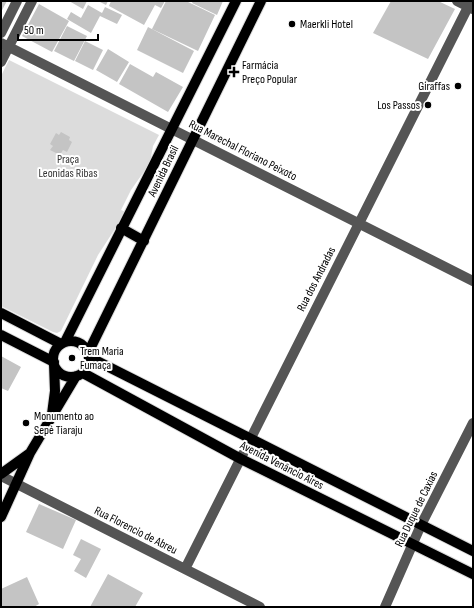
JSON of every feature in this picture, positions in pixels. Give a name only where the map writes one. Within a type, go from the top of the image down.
[{"type":"main road","name":"Avenida Brasil","points":[[63,343],[236,1]]},
{"type":"main road","name":"Avenida Brasil","points":[[89,355],[261,1]]},
{"type":"main road","points":[[121,228],[144,241]]},
{"type":"main road","name":"Avenida Venâncio Aires","points":[[1,313],[63,343],[72,341],[79,343],[85,347],[89,355],[250,439],[473,552]]},
{"type":"main road","name":"Avenida Venâncio Aires","points":[[1,335],[54,363],[63,375],[79,374],[241,459],[473,574]]},
{"type":"main road","points":[[52,416],[55,391],[55,351],[63,343]]},
{"type":"main road","points":[[1,517],[30,453],[79,374],[87,367],[89,355]]},
{"type":"main road","points":[[1,475],[30,453]]},
{"type":"street","points":[[1,33],[17,1]]},
{"type":"street","points":[[1,62],[5,44],[32,1]]},
{"type":"street","points":[[457,1],[471,6]]},
{"type":"street","name":"Rua dos Andradas","points":[[185,569],[359,223],[471,6]]},
{"type":"street","name":"Rua Marechal Floriano Peixoto","points":[[5,44],[172,130],[473,280]]},
{"type":"street","name":"Rua Duque de Caxias","points":[[385,607],[421,525],[473,423]]},
{"type":"street","name":"Rua Florencio de Abreu","points":[[1,475],[16,484],[260,607]]},
{"type":"green space","name":"Praça Leonidas Ribas","points":[[9,60],[159,135],[153,146],[150,163],[131,190],[121,210],[126,212],[98,255],[61,331],[57,333],[1,306],[1,76]]},
{"type":"building","points":[[1,1],[7,1],[1,12]]},
{"type":"building","points":[[69,1],[87,1],[83,9]]},
{"type":"building","points":[[98,1],[108,1],[106,5]]},
{"type":"building","points":[[111,1],[165,1],[161,8],[155,5],[144,25],[109,6]]},
{"type":"building","points":[[166,1],[186,1],[215,15],[198,51],[152,29]]},
{"type":"building","points":[[193,1],[223,1],[217,15],[192,3]]},
{"type":"building","points":[[391,1],[438,1],[455,9],[428,59],[373,33]]},
{"type":"building","points":[[39,4],[69,21],[52,52],[22,36]]},
{"type":"building","points":[[88,5],[102,13],[105,7],[122,15],[117,24],[100,16],[91,33],[67,19],[71,12],[81,18]]},
{"type":"building","points":[[67,26],[87,36],[74,61],[54,51]]},
{"type":"building","points":[[148,27],[194,51],[183,73],[137,50]]},
{"type":"building","points":[[85,41],[103,50],[93,70],[75,61]]},
{"type":"building","points":[[108,49],[129,62],[117,82],[96,70]]},
{"type":"building","points":[[130,64],[153,77],[156,72],[183,87],[168,112],[119,84]]},
{"type":"building","points":[[61,132],[70,137],[69,140],[72,142],[67,152],[63,150],[60,155],[50,150],[53,146],[50,144],[56,133],[59,135]]},
{"type":"building","points":[[1,356],[21,367],[8,391],[1,388]]},
{"type":"building","points":[[39,504],[76,520],[63,549],[26,532]]},
{"type":"building","points":[[81,539],[101,549],[86,578],[74,571],[81,559],[73,555]]},
{"type":"building","points":[[108,574],[143,593],[135,607],[90,607]]},
{"type":"building","points":[[27,577],[39,604],[34,607],[1,607],[1,589]]},
{"type":"place","name":"Maerkli Hotel","points":[[292,24]]},
{"type":"place","name":"Farmácia Preço Popular","points":[[234,72]]},
{"type":"place","name":"Giraffas","points":[[458,86]]},
{"type":"place","name":"Los Passos","points":[[428,105]]},
{"type":"place","name":"Trem Maria Fumaça","points":[[72,358]]},
{"type":"place","name":"Monumento ao Sepé Tiaraju","points":[[26,423]]}]
